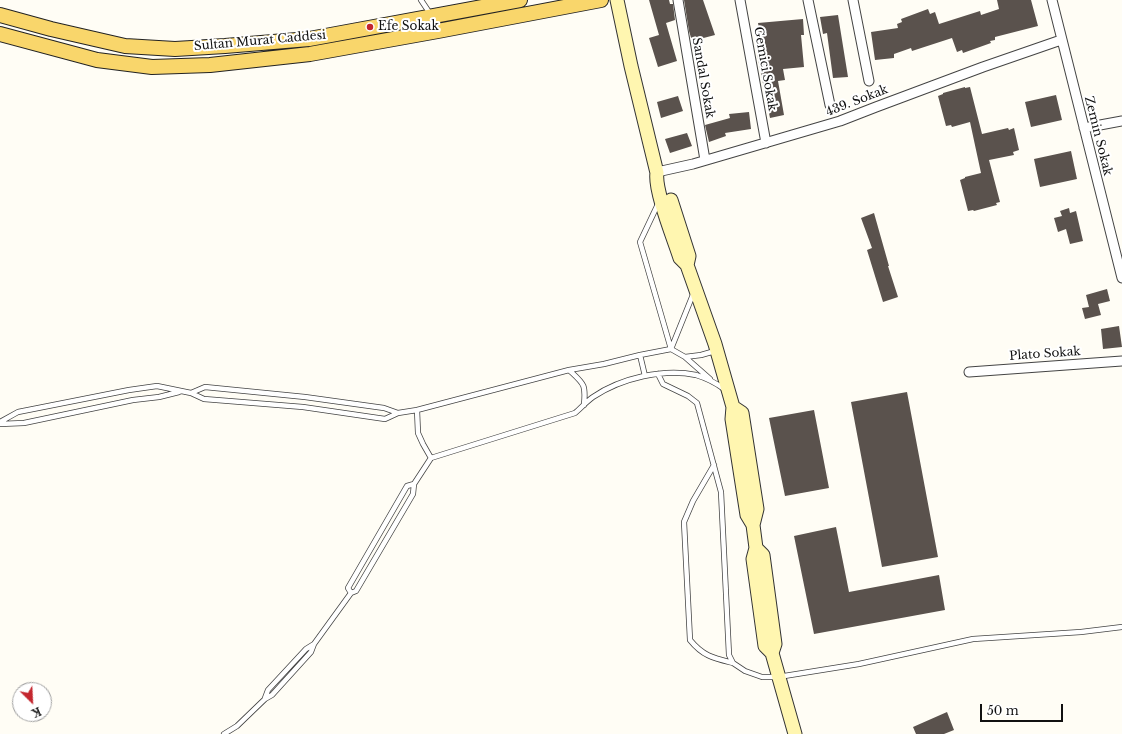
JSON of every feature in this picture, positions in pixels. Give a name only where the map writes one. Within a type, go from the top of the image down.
[{"type":"main road","name":"Sultan Murat Caddesi","points":[[0,15],[125,46],[175,49],[309,39],[520,0]]},
{"type":"main road","points":[[0,34],[97,60],[152,67],[210,65],[260,61],[310,54],[436,32],[601,0]]},
{"type":"main road","points":[[617,0],[631,66],[657,172],[656,180],[661,198],[680,258],[687,265],[696,289],[717,351],[733,407],[732,419],[747,515],[753,525],[756,548],[754,559],[765,646],[772,653],[795,734]]},
{"type":"main road","points":[[432,16],[436,32]]},
{"type":"main road","points":[[657,172],[663,177],[689,256],[687,265]]},
{"type":"street","name":"Sandal Sokak","points":[[678,0],[705,160]]},
{"type":"street","name":"Gemici Sokak","points":[[740,0],[766,143]]},
{"type":"street","points":[[808,0],[830,105]]},
{"type":"street","points":[[853,0],[869,81]]},
{"type":"street","name":"Zemin Sokak","points":[[1052,0],[1084,128],[1118,248],[1122,278]]},
{"type":"street","name":"439. Sokak","points":[[657,172],[705,160],[840,121],[876,106],[1061,40]]},
{"type":"street","points":[[1084,128],[1122,120]]},
{"type":"street","name":"Plato Sokak","points":[[969,372],[1122,361]]},
{"type":"lane","points":[[421,0],[432,16]]},
{"type":"lane","points":[[661,198],[640,242],[671,349]]},
{"type":"lane","points":[[671,349],[696,289]]},
{"type":"lane","points":[[191,392],[204,399],[303,407],[385,419],[398,413],[417,410],[569,370],[671,349],[685,357],[714,382],[729,392]]},
{"type":"lane","points":[[685,357],[717,351]]},
{"type":"lane","points":[[640,355],[645,376]]},
{"type":"lane","points":[[569,370],[581,381],[586,391],[584,405]]},
{"type":"lane","points":[[224,734],[237,726],[265,699],[268,690],[306,649],[314,644],[351,593],[356,591],[413,494],[414,484],[431,458],[575,413],[593,397],[627,380],[668,373],[696,375],[714,382]]},
{"type":"lane","points":[[658,374],[663,384],[688,396],[697,403],[714,465],[721,492],[729,655],[733,663]]},
{"type":"lane","points":[[0,423],[18,412],[129,390],[157,386],[180,392]]},
{"type":"lane","points":[[0,423],[24,423],[133,400],[159,397],[180,392],[191,392],[205,387],[304,396],[384,408],[398,413]]},
{"type":"lane","points":[[417,410],[418,433],[431,458]]},
{"type":"lane","points":[[714,465],[693,501],[684,522],[690,640],[698,650],[715,659],[733,663],[745,671],[762,677],[778,678],[859,664],[973,639],[1081,632],[1122,627]]},
{"type":"lane","points":[[351,593],[348,588],[407,486],[414,484]]},
{"type":"building","points":[[649,0],[669,0],[670,4],[673,4],[675,20],[666,23],[677,61],[658,67],[649,38],[659,35]]},
{"type":"building","points":[[684,0],[703,0],[715,35],[692,41]]},
{"type":"building","points":[[997,0],[1031,0],[1038,26],[995,37],[995,40],[990,41],[991,43],[963,53],[962,50],[957,52],[952,38],[912,51],[911,48],[894,54],[894,58],[875,60],[871,32],[898,28],[897,24],[902,22],[901,19],[928,9],[930,14],[935,12],[939,24],[980,11],[981,15],[999,9]]},
{"type":"building","points":[[838,15],[848,77],[833,78],[827,33],[823,34],[820,17]]},
{"type":"building","points":[[803,19],[804,35],[801,35],[804,67],[783,69],[785,80],[778,81],[784,115],[770,118],[757,54],[761,53],[756,29],[759,28],[758,23]]},
{"type":"building","points":[[970,87],[982,134],[1014,128],[1019,150],[1013,152],[1014,155],[989,160],[1000,202],[996,203],[997,205],[974,211],[968,211],[960,180],[965,177],[981,173],[970,122],[952,127],[951,125],[946,126],[938,96],[943,93]]},
{"type":"building","points":[[1056,95],[1062,120],[1031,127],[1025,102]]},
{"type":"building","points":[[678,96],[683,111],[661,118],[657,102]]},
{"type":"building","points":[[749,112],[751,129],[725,133],[726,136],[709,142],[705,125],[730,118],[729,114]]},
{"type":"building","points":[[687,133],[692,146],[670,153],[665,139]]},
{"type":"building","points":[[1071,151],[1077,179],[1040,187],[1034,159]]},
{"type":"building","points":[[1069,208],[1070,213],[1076,211],[1083,241],[1070,244],[1066,229],[1058,232],[1054,218],[1062,216],[1060,211]]},
{"type":"building","points":[[874,213],[898,297],[883,302],[867,250],[872,248],[861,218]]},
{"type":"building","points":[[1107,289],[1110,301],[1098,304],[1101,315],[1085,319],[1082,308],[1089,307],[1086,295]]},
{"type":"building","points":[[1119,326],[1122,347],[1103,349],[1101,329]]},
{"type":"building","points":[[907,392],[938,557],[882,567],[851,402]]},
{"type":"building","points":[[814,410],[829,488],[785,496],[769,418]]},
{"type":"building","points":[[836,527],[849,592],[939,575],[945,610],[814,634],[794,536]]},
{"type":"building","points":[[947,712],[954,730],[944,734],[916,734],[913,727]]},
{"type":"place","name":"Efe Sokak","points":[[370,27]]}]
